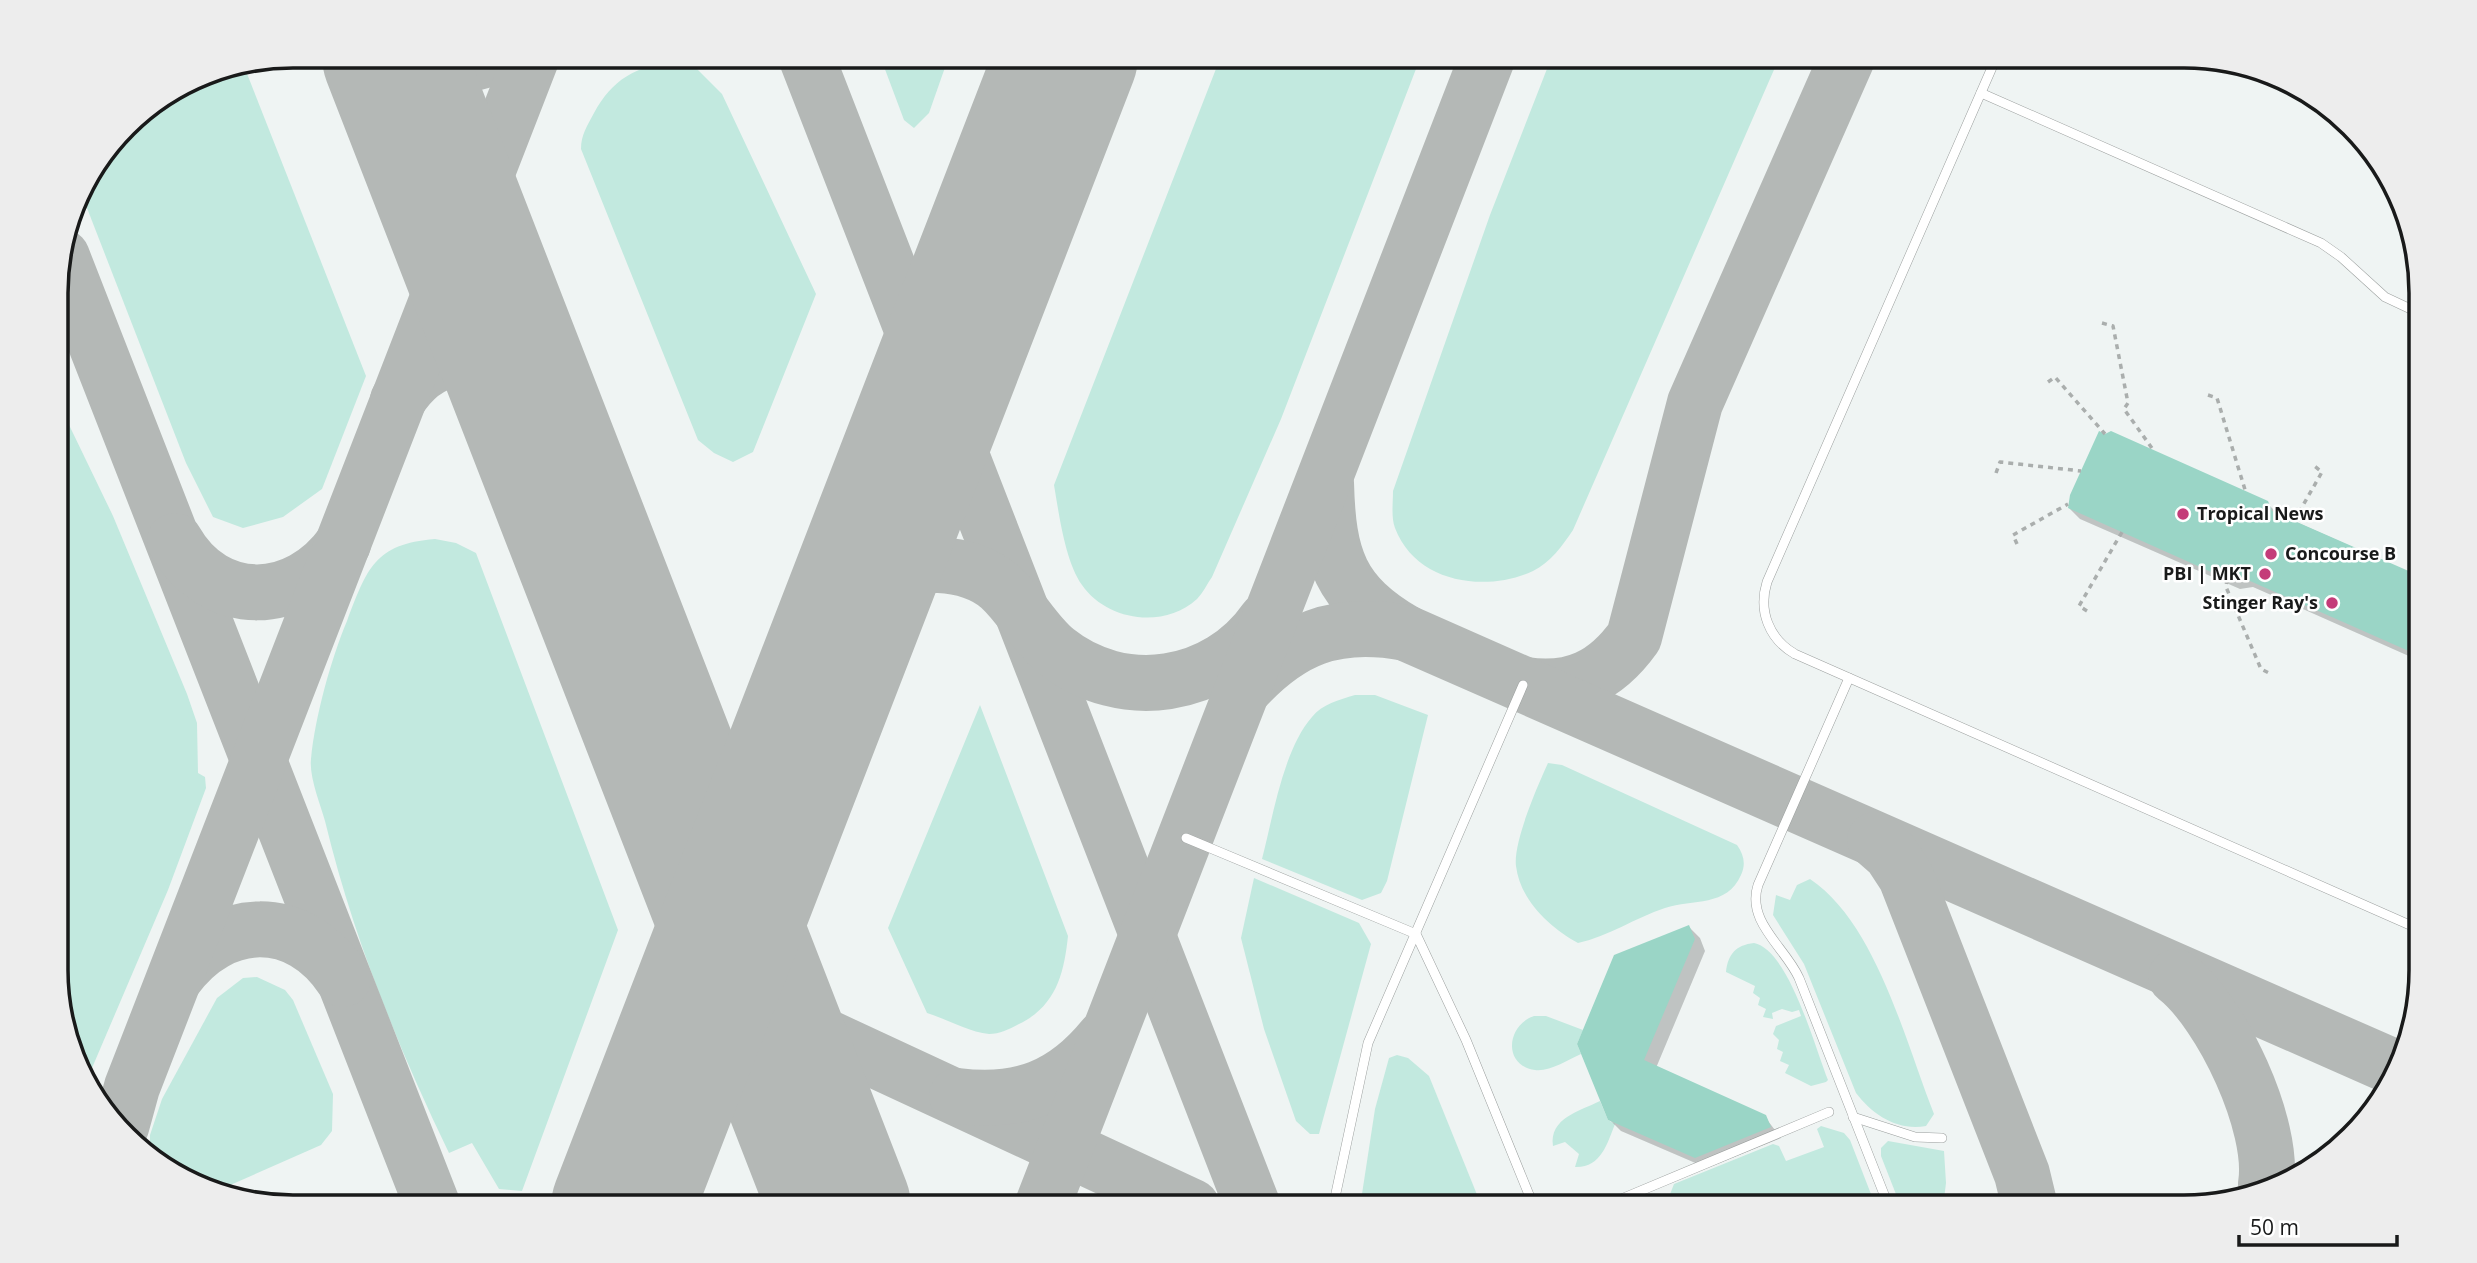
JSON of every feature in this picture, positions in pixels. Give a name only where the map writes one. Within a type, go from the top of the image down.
[{"type":"lane","points":[[1992,68],[1765,590],[1766,619],[1780,643],[1796,654],[2409,925]]},
{"type":"lane","points":[[1981,93],[2321,243],[2341,257],[2385,297],[2409,308]]},
{"type":"lane","points":[[1849,677],[1758,885],[1755,904],[1760,921],[1786,954],[1799,978],[1884,1194]]},
{"type":"lane","points":[[1335,1194],[1368,1043],[1523,685]]},
{"type":"lane","points":[[1186,838],[1416,934],[1466,1040],[1529,1194]]},
{"type":"lane","points":[[1632,1194],[1829,1112]]},
{"type":"lane","points":[[1853,1117],[1914,1137],[1942,1138]]},
{"type":"path","points":[[2102,323],[2113,326],[2128,403],[2124,409],[2154,451]]},
{"type":"path","points":[[2048,382],[2056,377],[2105,434]]},
{"type":"path","points":[[2208,395],[2217,398],[2246,493]]},
{"type":"path","points":[[1996,473],[2000,462],[2081,471]]},
{"type":"path","points":[[2294,521],[2322,472],[2313,465]]},
{"type":"path","points":[[2017,544],[2013,535],[2068,504]]},
{"type":"path","points":[[2087,611],[2079,606],[2122,532]]},
{"type":"path","points":[[2227,579],[2226,587],[2261,669],[2269,673]]},
{"type":"green space","points":[[1416,68],[1281,419],[1212,577],[1199,597],[1183,609],[1168,615],[1136,617],[1120,613],[1092,597],[1082,585],[1071,563],[1054,485],[1216,69]]},
{"type":"green space","points":[[1547,68],[1775,68],[1573,530],[1539,568],[1514,578],[1474,582],[1435,572],[1405,547],[1394,524],[1393,491],[1490,215]]},
{"type":"green space","points":[[697,69],[722,94],[816,294],[753,452],[733,462],[714,453],[698,440],[581,149],[583,135],[601,101],[617,83],[637,71]]},
{"type":"green space","points":[[885,69],[945,69],[929,113],[914,128],[904,120]]},
{"type":"green space","points":[[247,74],[366,376],[322,489],[283,517],[243,528],[213,517],[186,463],[86,205],[106,168],[145,124],[194,91]]},
{"type":"green space","points":[[69,424],[113,516],[197,723],[198,773],[205,777],[206,788],[168,890],[92,1069],[76,1028],[68,969]]},
{"type":"green space","points":[[435,539],[456,543],[476,553],[618,930],[522,1191],[499,1189],[472,1143],[449,1153],[394,1031],[363,949],[336,864],[312,774],[313,743],[324,688],[361,587],[376,562],[386,553],[415,542]]},
{"type":"green space","points":[[1355,695],[1375,695],[1428,715],[1387,881],[1381,893],[1362,900],[1262,859],[1286,765],[1302,731],[1321,709]]},
{"type":"green space","points":[[980,705],[1068,936],[1060,976],[1042,1008],[1016,1026],[989,1034],[927,1013],[888,928]]},
{"type":"green space","points":[[1548,763],[1562,765],[1737,845],[1744,863],[1743,871],[1735,885],[1718,897],[1665,908],[1589,940],[1578,943],[1567,937],[1547,921],[1530,901],[1523,890],[1516,866],[1522,829]]},
{"type":"green space","points":[[1254,878],[1359,923],[1371,944],[1319,1134],[1310,1134],[1296,1121],[1264,1029],[1241,938]]},
{"type":"green space","points":[[1810,879],[1833,899],[1871,953],[1934,1114],[1926,1126],[1905,1126],[1886,1120],[1856,1093],[1804,964],[1773,915],[1776,895],[1790,900],[1797,885]]},
{"type":"green space","points":[[1754,943],[1767,950],[1789,981],[1808,1024],[1828,1080],[1826,1082],[1811,1086],[1785,1073],[1789,1065],[1780,1061],[1783,1052],[1777,1049],[1779,1040],[1773,1034],[1776,1026],[1801,1016],[1799,1010],[1792,1012],[1782,1009],[1772,1013],[1773,1019],[1763,1017],[1766,1009],[1758,1005],[1760,998],[1753,993],[1755,986],[1726,972],[1734,951]]},
{"type":"green space","points":[[257,977],[285,990],[293,1000],[333,1094],[332,1131],[321,1145],[230,1185],[207,1178],[168,1157],[150,1143],[150,1135],[162,1099],[217,998],[243,978]]},
{"type":"green space","points":[[1534,1016],[1546,1016],[1583,1030],[1577,1044],[1581,1054],[1546,1069],[1524,1067],[1517,1061],[1512,1044],[1518,1028]]},
{"type":"green space","points":[[1397,1055],[1408,1058],[1429,1076],[1477,1194],[1362,1194],[1375,1109],[1389,1058]]},
{"type":"green space","points":[[1600,1101],[1608,1120],[1615,1124],[1606,1147],[1597,1159],[1591,1164],[1575,1167],[1579,1154],[1565,1142],[1553,1146],[1553,1136],[1561,1122],[1575,1112]]},
{"type":"green space","points":[[1821,1126],[1844,1133],[1850,1140],[1871,1194],[1670,1194],[1674,1184],[1773,1144],[1779,1146],[1786,1161],[1824,1147],[1817,1129]]},
{"type":"green space","points":[[1888,1141],[1944,1151],[1945,1194],[1896,1194],[1881,1156],[1881,1148]]},
{"type":"building","name":"Concourse B","points":[[2099,431],[2105,434],[2111,431],[2268,501],[2272,511],[2409,571],[2409,651],[2241,577],[2227,579],[2068,508],[2070,495]]},
{"type":"building","points":[[1689,925],[1695,939],[1644,1060],[1766,1115],[1771,1127],[1695,1158],[1608,1120],[1577,1044],[1614,955]]},
{"type":"taxiway","points":[[1047,1195],[1483,68]]},
{"type":"taxiway","points":[[1525,685],[1558,686],[1587,678],[1612,662],[1634,637],[1695,403],[1843,68]]},
{"type":"taxiway","points":[[124,1117],[132,1087],[527,69]]},
{"type":"taxiway","points":[[811,69],[1248,1194]]},
{"type":"taxiway","points":[[486,202],[485,251],[491,308]]},
{"type":"taxiway","points":[[69,276],[428,1195]]},
{"type":"taxiway","points":[[398,400],[424,371],[439,363],[454,360],[487,364],[520,383]]},
{"type":"taxiway","points":[[1326,483],[1330,533],[1342,572],[1366,604],[1406,633]]},
{"type":"taxiway","points":[[175,541],[192,564],[212,580],[234,589],[257,592],[281,589],[303,580],[325,565],[343,544]]},
{"type":"taxiway","points":[[848,622],[867,591],[889,575],[921,566],[956,567],[972,571],[1000,587],[1048,644],[1082,668],[1110,678],[1139,683],[1168,681],[1196,674],[1222,661],[1246,643],[1266,620]]},
{"type":"taxiway","points":[[1242,691],[1278,658],[1315,637],[1357,629],[1406,633],[2388,1065]]},
{"type":"taxiway","points":[[1875,840],[1891,854],[1906,877],[2022,1174],[2027,1194]]},
{"type":"taxiway","points":[[731,925],[767,991],[811,1030],[1165,1195]]},
{"type":"taxiway","points":[[175,978],[194,957],[214,942],[237,933],[260,929],[283,932],[305,942],[325,957],[343,979]]},
{"type":"taxiway","points":[[2176,977],[2211,1016],[2242,1072],[2262,1132],[2267,1160],[2266,1179]]},
{"type":"taxiway","points":[[957,1096],[1001,1097],[1039,1088],[1073,1069],[1104,1038]]},
{"type":"runway","points":[[398,69],[835,1195]]},
{"type":"runway","points":[[627,1195],[1062,69]]},
{"type":"place","name":"Tropical News","points":[[2183,514]]},
{"type":"place","name":"Concourse B","points":[[2271,554]]},
{"type":"place","name":"PBI | MKT","points":[[2265,574]]},
{"type":"place","name":"Stinger Ray's","points":[[2332,603]]}]
